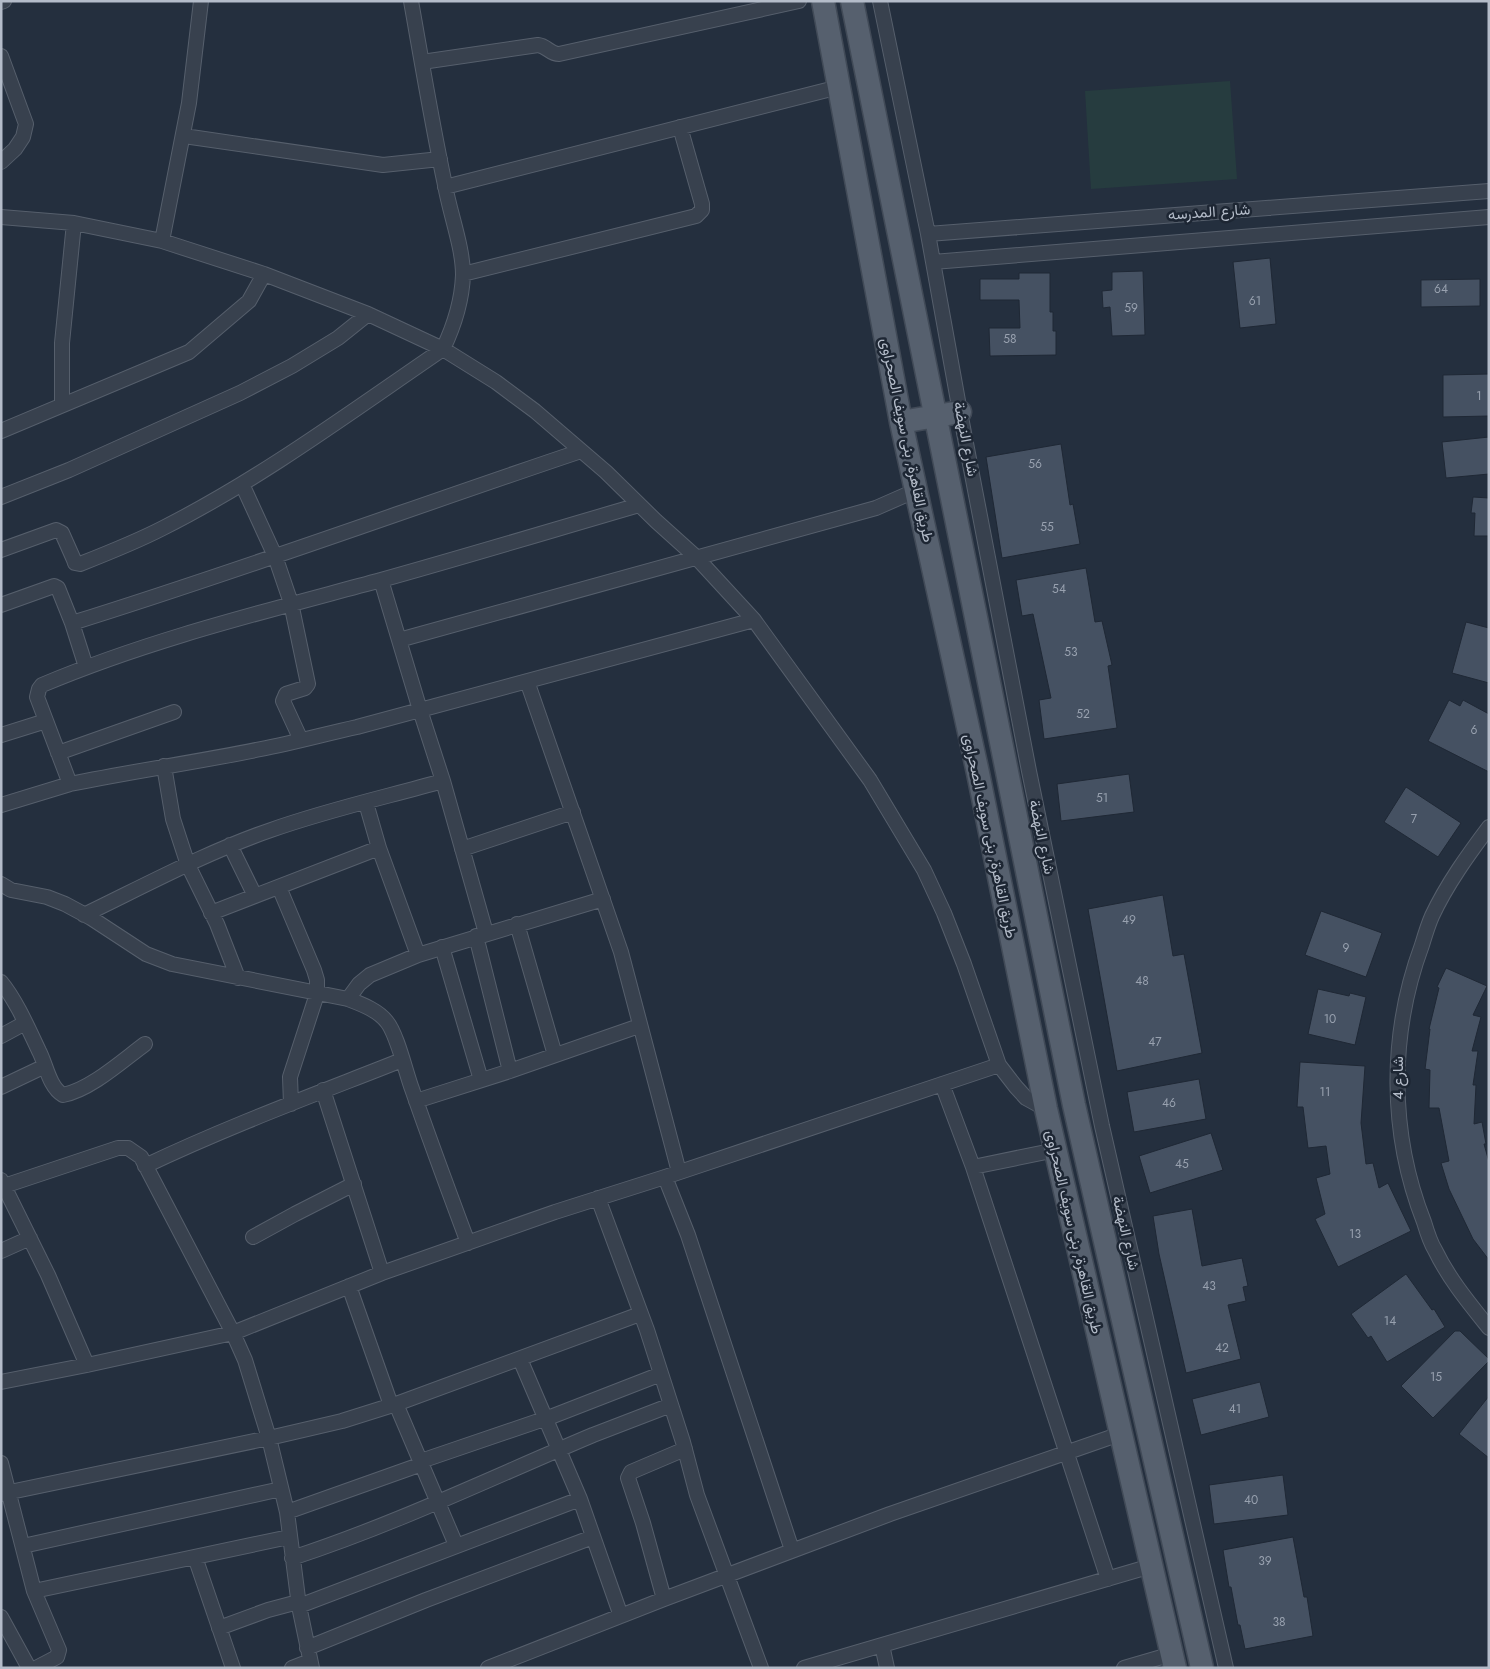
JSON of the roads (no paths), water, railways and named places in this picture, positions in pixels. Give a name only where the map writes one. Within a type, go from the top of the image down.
[{"type":"main road","name":"طريق القاهرة, بنى سويف الصحراوى","points":[[823,1],[901,422],[978,773],[1046,1108],[1173,1661]]},
{"type":"main road","name":"طريق القاهرة, بنى سويف الصحراوى","points":[[852,1],[1074,1106],[1202,1668]]},
{"type":"main road","points":[[901,422],[960,412]]},
{"type":"street","points":[[162,241],[184,136],[200,1]]},
{"type":"street","points":[[1,550],[56,530],[62,533],[75,563],[80,564],[162,528],[242,484],[444,349],[456,313],[463,274],[411,1]]},
{"type":"street","points":[[422,62],[538,44],[552,53],[559,54],[798,1]]},
{"type":"street","name":"شارع النهضة","points":[[880,1],[928,234],[1029,771],[1102,1126],[1226,1668]]},
{"type":"street","points":[[1,56],[26,124],[23,137],[15,149],[1,162]]},
{"type":"street","points":[[445,187],[839,87]]},
{"type":"street","points":[[463,274],[696,216],[702,210],[702,204],[680,127]]},
{"type":"street","points":[[184,136],[383,165],[440,159]]},
{"type":"street","name":"شارع المدرسه","points":[[928,234],[1489,191]]},
{"type":"street","points":[[1,217],[74,223],[162,241],[264,274],[368,314],[444,349],[496,382],[535,411],[696,557],[754,620],[870,780],[924,870],[961,956],[998,1064],[1026,1098],[1046,1108]]},
{"type":"street","name":"شارع المدرسه","points":[[933,262],[1489,217]]},
{"type":"street","points":[[62,405],[62,343],[74,223]]},
{"type":"street","points":[[1,431],[189,352],[249,301],[264,274]]},
{"type":"street","points":[[1,498],[69,470],[240,393],[292,366],[338,338],[368,314]]},
{"type":"street","points":[[72,623],[242,569],[274,556],[581,451]]},
{"type":"street","points":[[242,484],[274,556],[291,603],[308,684],[305,688],[286,694],[282,701],[301,740]]},
{"type":"street","points":[[399,640],[876,508],[917,490]]},
{"type":"street","points":[[70,784],[37,697],[38,689],[42,685],[86,667],[195,631],[291,603],[381,580],[639,505]]},
{"type":"street","points":[[381,580],[462,849],[510,1071]]},
{"type":"street","points":[[1,605],[54,586],[58,588],[72,623],[86,667]]},
{"type":"street","points":[[1,805],[70,784],[261,750],[420,710],[754,620]]},
{"type":"street","points":[[527,681],[620,952],[679,1172]]},
{"type":"street","points":[[58,753],[174,712]]},
{"type":"street","points":[[1,735],[46,721]]},
{"type":"street","points":[[164,766],[173,819],[188,864],[238,978]]},
{"type":"street","points":[[84,915],[230,845],[306,818],[443,781]]},
{"type":"street","points":[[366,803],[379,848],[418,955]]},
{"type":"street","points":[[462,849],[573,812]]},
{"type":"street","name":"شارع 4","points":[[1489,827],[1459,866],[1432,917],[1412,970],[1400,1027],[1396,1084],[1401,1141],[1414,1197],[1434,1250],[1457,1288],[1489,1328]]},
{"type":"street","points":[[230,845],[255,896]]},
{"type":"street","points":[[211,913],[379,848]]},
{"type":"street","points":[[1,884],[10,890],[47,897],[65,904],[146,954],[172,964],[348,999],[370,1009],[387,1022],[394,1036],[468,1243]]},
{"type":"street","points":[[279,887],[314,970],[317,994],[290,1077],[291,1104]]},
{"type":"street","points":[[348,999],[370,974],[418,955],[603,899]]},
{"type":"street","points":[[517,924],[555,1055]]},
{"type":"street","points":[[442,947],[481,1080]]},
{"type":"street","points":[[1,982],[25,1023],[58,1092],[63,1095],[97,1079],[145,1044]]},
{"type":"street","points":[[1,1036],[25,1023]]},
{"type":"street","points":[[416,1101],[640,1026]]},
{"type":"street","points":[[145,1166],[191,1144],[402,1060]]},
{"type":"street","points":[[1,1382],[87,1365],[233,1332],[382,1273],[598,1198],[666,1177],[998,1064]]},
{"type":"street","points":[[1,1087],[45,1066]]},
{"type":"street","points":[[942,1084],[973,1167],[1108,1579]]},
{"type":"street","points":[[323,1090],[382,1273]]},
{"type":"street","points":[[87,1365],[3,1183],[118,1148],[128,1148],[141,1157],[233,1332],[245,1360],[269,1438],[287,1512],[298,1604],[310,1659]]},
{"type":"street","points":[[973,1167],[1056,1150]]},
{"type":"street","points":[[666,1177],[688,1235],[792,1550]]},
{"type":"street","points":[[253,1237],[354,1184]]},
{"type":"street","points":[[598,1198],[661,1374],[685,1449],[697,1495],[761,1668]]},
{"type":"street","points":[[1,1251],[30,1238]]},
{"type":"street","points":[[349,1286],[394,1404],[456,1545]]},
{"type":"street","points":[[5,1493],[269,1438],[342,1420],[394,1404],[640,1314]]},
{"type":"street","points":[[520,1359],[580,1498],[621,1616]]},
{"type":"street","points":[[287,1512],[547,1418],[661,1374]]},
{"type":"street","points":[[292,1558],[342,1541],[437,1503],[671,1405]]},
{"type":"street","points":[[488,1668],[792,1550],[956,1490],[1120,1434]]},
{"type":"street","points":[[664,1599],[628,1478],[631,1472],[685,1449]]},
{"type":"street","points":[[1,1463],[5,1493],[23,1546],[34,1591],[59,1653],[57,1657],[36,1668]]},
{"type":"street","points":[[23,1546],[281,1489]]},
{"type":"street","points":[[219,1628],[268,1610],[298,1604],[580,1498]]},
{"type":"street","points":[[292,1668],[435,1596],[593,1537]]},
{"type":"street","points":[[34,1591],[289,1538]]},
{"type":"street","points":[[196,1557],[233,1668]]},
{"type":"street","points":[[804,1668],[1151,1566]]},
{"type":"street","points":[[1,1617],[29,1668]]},
{"type":"street","points":[[882,1645],[887,1668]]},
{"type":"street","points":[[1124,1668],[1173,1661]]}]
